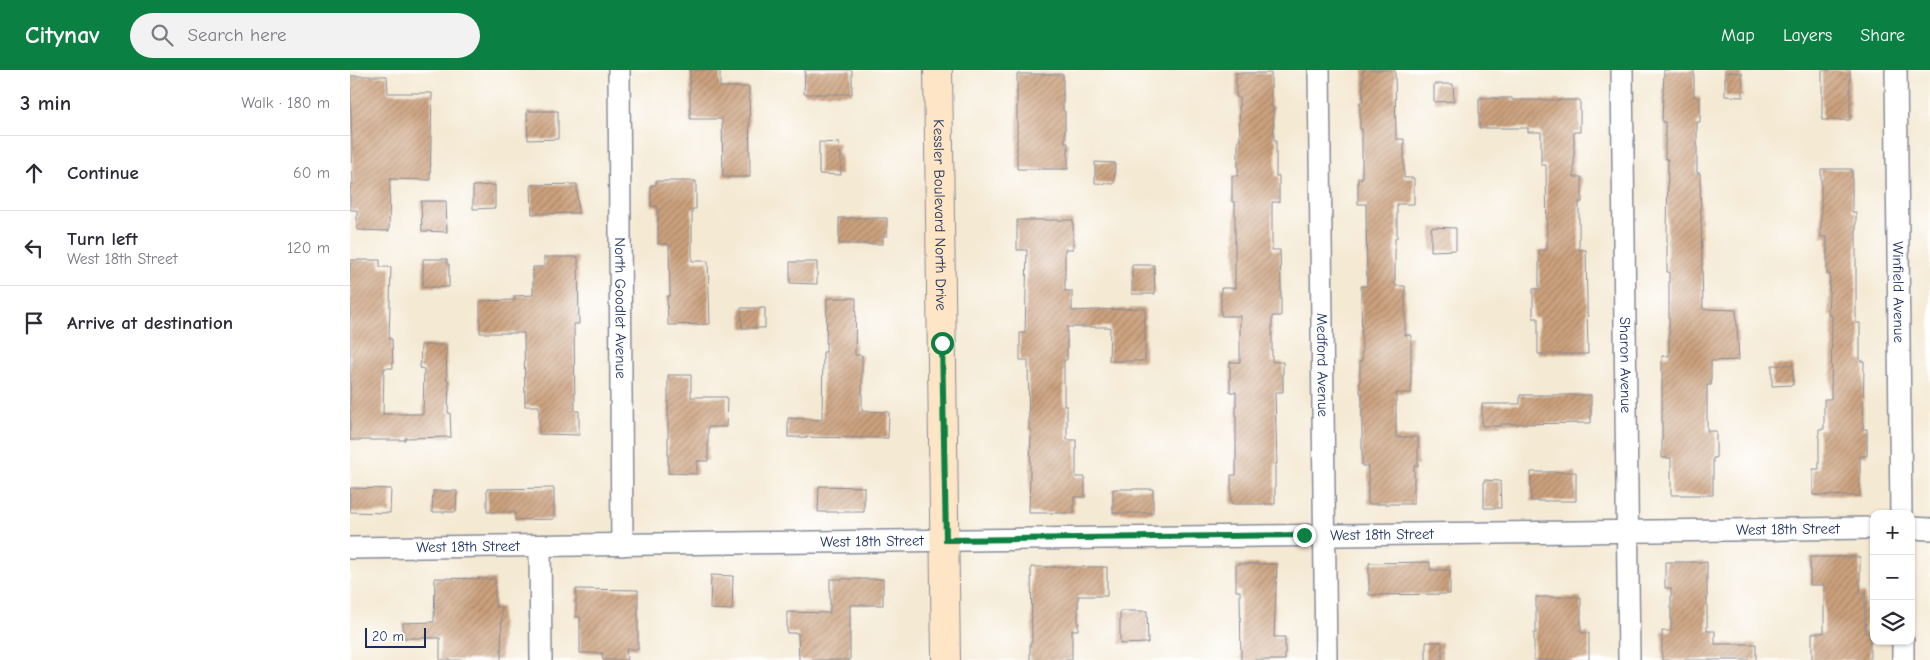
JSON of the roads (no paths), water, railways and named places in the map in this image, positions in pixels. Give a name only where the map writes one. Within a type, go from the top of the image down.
[{"type":"main road","name":"Kessler Boulevard North Drive","points":[[938,70],[946,540],[946,660]]},
{"type":"street","name":"North Goodlet Avenue","points":[[619,70],[622,545]]},
{"type":"street","name":"Medford Avenue","points":[[1319,70],[1326,660]]},
{"type":"street","name":"Sharon Avenue","points":[[1622,70],[1629,660]]},
{"type":"street","name":"Winfield Avenue","points":[[1896,70],[1901,510]]},
{"type":"street","name":"West 18th Street","points":[[350,548],[1870,528]]},
{"type":"street","points":[[1915,528],[1930,528]]},
{"type":"street","points":[[540,546],[541,660]]},
{"type":"street","points":[[1903,645],[1903,660]]}]
